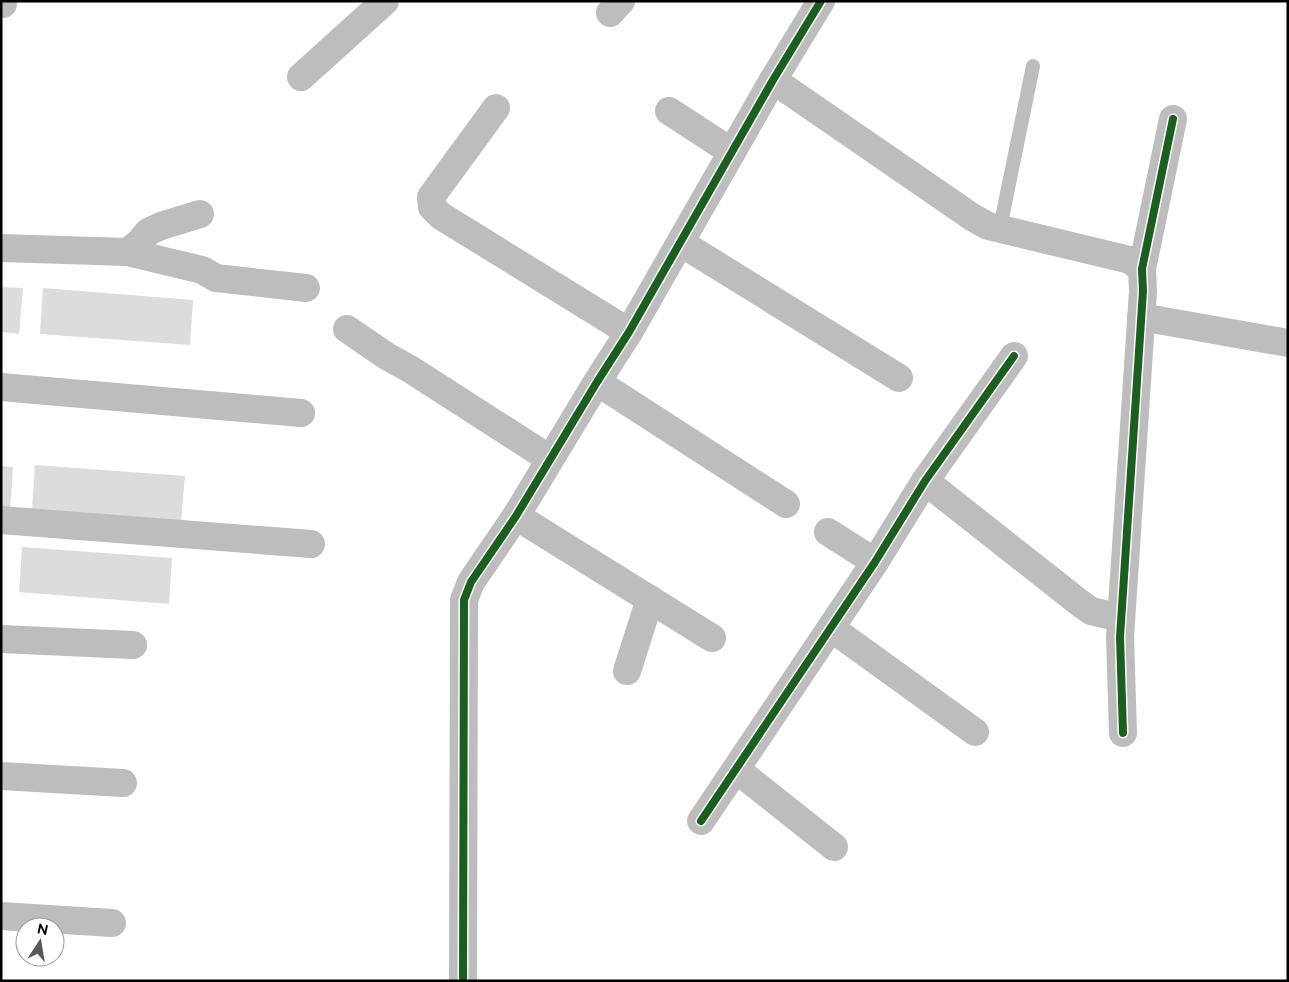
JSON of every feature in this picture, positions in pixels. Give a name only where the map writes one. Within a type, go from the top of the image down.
[{"type":"street","points":[[301,77],[385,1]]},
{"type":"street","points":[[463,981],[464,600],[471,582],[516,516],[596,382],[629,332],[773,80],[821,1]]},
{"type":"street","points":[[773,80],[972,218],[988,226],[1130,260],[1142,269]]},
{"type":"street","points":[[496,108],[431,197],[432,207],[441,216],[629,332]]},
{"type":"street","points":[[669,112],[732,152]]},
{"type":"street","points":[[1123,733],[1121,618],[1141,317],[1142,269],[1173,119]]},
{"type":"street","points":[[128,252],[148,232],[200,214]]},
{"type":"street","points":[[681,243],[899,378]]},
{"type":"street","points":[[1,248],[128,252],[202,270],[216,278],[306,288]]},
{"type":"street","points":[[1141,317],[1288,343]]},
{"type":"street","points":[[347,329],[550,459]]},
{"type":"street","points":[[701,821],[875,562],[925,481],[1014,356]]},
{"type":"street","points":[[596,382],[786,504]]},
{"type":"street","points":[[1,387],[301,413]]},
{"type":"street","points":[[925,481],[1081,604],[1092,610],[1121,618]]},
{"type":"street","points":[[516,516],[712,638]]},
{"type":"street","points":[[1,520],[310,544]]},
{"type":"street","points":[[828,532],[875,562]]},
{"type":"street","points":[[627,671],[650,599]]},
{"type":"street","points":[[831,628],[975,732]]},
{"type":"street","points":[[1,639],[133,645]]},
{"type":"street","points":[[737,770],[834,846]]},
{"type":"street","points":[[1,776],[123,783]]},
{"type":"street","points":[[1,916],[112,923]]},
{"type":"lane","points":[[1000,228],[1033,66]]},
{"type":"building","points":[[1,287],[23,288],[19,334],[1,332]]},
{"type":"building","points":[[43,288],[193,300],[190,345],[40,334]]},
{"type":"building","points":[[35,465],[185,476],[181,521],[32,510]]},
{"type":"building","points":[[1,466],[13,467],[10,512],[1,511]]},
{"type":"building","points":[[22,547],[172,558],[169,604],[19,592]]},
{"type":"cycle path","points":[[463,981],[464,600],[471,582],[516,516],[629,332],[773,80],[821,1]]},
{"type":"cycle path","points":[[1123,733],[1120,637],[1143,291],[1142,269],[1173,119]]},
{"type":"cycle path","points":[[701,821],[875,562],[925,481],[1014,356]]}]
